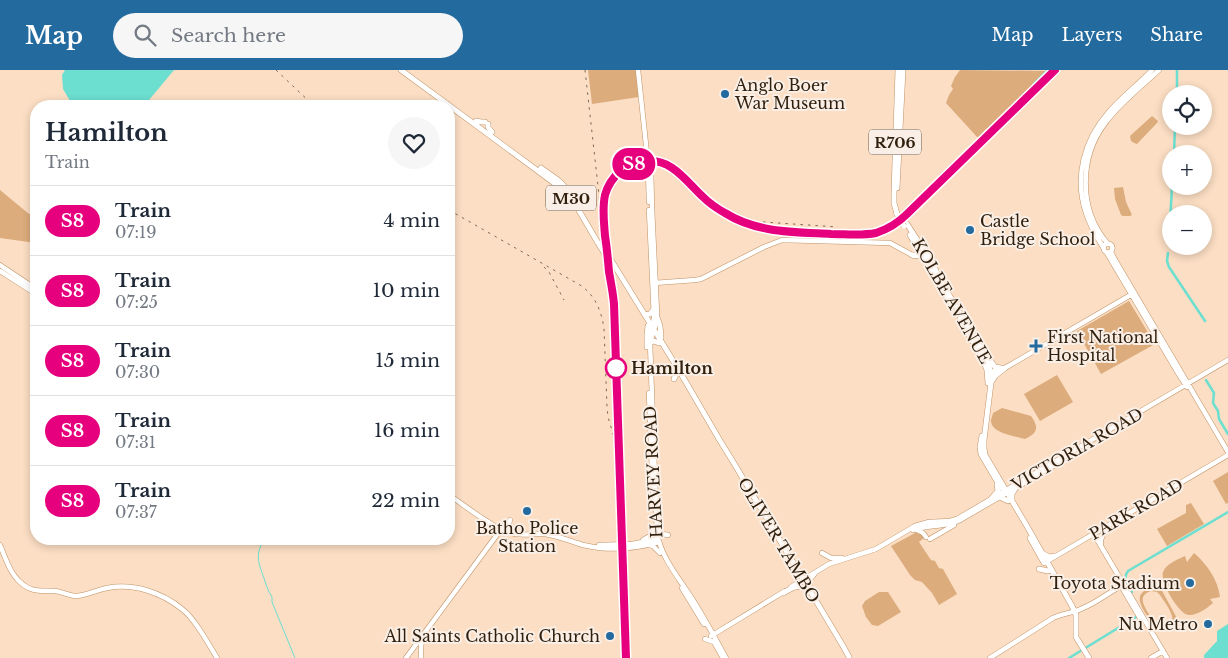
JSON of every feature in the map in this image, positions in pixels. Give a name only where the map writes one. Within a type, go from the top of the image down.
[{"type":"main road","name":"M30","points":[[401,70],[446,100]]},
{"type":"main road","name":"M30","points":[[407,70],[448,100]]},
{"type":"main road","name":"R706","points":[[898,70],[894,203],[906,225]]},
{"type":"main road","name":"R706","points":[[899,213],[896,193],[903,70]]},
{"type":"main road","name":"M30","points":[[455,105],[484,125]]},
{"type":"main road","name":"M30","points":[[455,106],[484,125],[491,133],[566,192],[696,398],[697,403]]},
{"type":"main road","name":"KOLBE AVENUE","points":[[906,225],[917,241],[923,259],[930,267],[931,272],[985,355],[992,383],[984,452],[1004,494]]},
{"type":"main road","name":"KOLBE AVENUE","points":[[906,225],[923,259],[940,280],[989,372],[980,450],[1004,494]]},
{"type":"main road","name":"M30","points":[[610,261],[652,329]]},
{"type":"main road","points":[[645,315],[650,314],[654,309]]},
{"type":"main road","points":[[652,329],[647,334],[649,345],[655,341],[660,342],[660,326],[657,316]]},
{"type":"main road","name":"M30","points":[[660,342],[733,463]]},
{"type":"main road","points":[[985,355],[995,367],[1003,368]]},
{"type":"main road","points":[[992,383],[995,376],[1003,368]]},
{"type":"main road","points":[[677,372],[674,378],[681,379]]},
{"type":"main road","name":"OLIVER TAMBO","points":[[733,463],[804,580]]},
{"type":"main road","name":"OLIVER TAMBO","points":[[733,463],[804,580],[821,612],[845,648],[849,658]]},
{"type":"main road","points":[[992,498],[998,492],[997,482]]},
{"type":"main road","points":[[1010,501],[1015,489]]},
{"type":"main road","name":"R706","points":[[1004,494],[1041,554],[1073,613],[1079,646],[1089,658]]},
{"type":"main road","points":[[1004,494],[1010,501]]},
{"type":"main road","points":[[1041,554],[1056,558],[1052,563],[1038,568],[1041,554]]},
{"type":"main road","points":[[784,592],[798,586],[808,589],[810,579],[814,574]]},
{"type":"street","points":[[640,70],[649,154],[652,208],[654,283],[654,320],[652,329]]},
{"type":"street","points":[[1154,72],[1098,126],[1083,173],[1083,203],[1087,218],[1104,252],[1109,252],[1228,455]]},
{"type":"street","points":[[1083,189],[1094,224],[1112,247],[1109,252]]},
{"type":"street","points":[[654,283],[701,279],[764,247],[782,240],[890,243],[923,259]]},
{"type":"street","points":[[1103,248],[1105,244],[1108,244]]},
{"type":"street","points":[[0,265],[30,285]]},
{"type":"street","points":[[0,271],[30,290]]},
{"type":"street","points":[[652,329],[657,316],[654,283]]},
{"type":"street","points":[[989,372],[1003,368],[1132,293]]},
{"type":"street","name":"HARVEY ROAD","points":[[652,329],[649,359],[654,427],[655,530],[657,541],[660,553],[715,633],[715,641],[725,658]]},
{"type":"street","name":"VICTORIA ROAD","points":[[922,525],[952,524],[957,522],[1227,362]]},
{"type":"street","name":"PARK ROAD","points":[[1093,536],[1228,455]]},
{"type":"street","name":"PARK ROAD","points":[[1056,558],[1228,455]]},
{"type":"street","name":"VICTORIA ROAD","points":[[984,505],[992,498],[1015,489],[1034,476]]},
{"type":"street","points":[[455,497],[492,524],[512,532]]},
{"type":"street","points":[[455,497],[503,529]]},
{"type":"street","name":"VICTORIA ROAD","points":[[922,525],[929,522],[950,521],[965,516]]},
{"type":"street","points":[[510,520],[508,528],[512,532]]},
{"type":"street","points":[[915,529],[928,538],[957,522]]},
{"type":"street","points":[[492,524],[497,536]]},
{"type":"street","points":[[904,533],[922,525]]},
{"type":"street","points":[[715,633],[832,564],[876,549],[915,526],[922,525]]},
{"type":"street","points":[[1102,547],[1101,538],[1109,528]]},
{"type":"street","points":[[406,658],[478,562],[479,557],[503,529]]},
{"type":"street","points":[[632,546],[648,538],[655,530],[668,535]]},
{"type":"street","points":[[497,536],[512,532],[548,532],[594,544],[642,548],[650,545],[660,553]]},
{"type":"street","points":[[1093,536],[1102,547],[1122,585],[1164,650],[1165,657]]},
{"type":"street","points":[[1093,536],[1164,650]]},
{"type":"street","points":[[632,546],[657,541]]},
{"type":"street","name":"HARVEY ROAD","points":[[657,541],[710,629],[715,633]]},
{"type":"street","points":[[0,545],[15,577],[32,590],[58,591],[77,596],[110,588],[130,587],[155,593],[178,606],[188,615],[217,658]]},
{"type":"street","points":[[0,551],[15,580],[24,588],[35,593],[54,593],[78,598],[117,589],[135,590],[162,599],[188,615]]},
{"type":"street","points":[[822,553],[833,558],[853,556]]},
{"type":"street","points":[[804,580],[832,564]]},
{"type":"street","points":[[990,658],[1049,621],[1089,608],[1122,585]]},
{"type":"street","points":[[166,599],[178,599],[178,606]]},
{"type":"street","points":[[421,658],[424,633]]},
{"type":"street","points":[[705,639],[715,641]]},
{"type":"street","points":[[414,646],[418,645],[421,648]]},
{"type":"street","points":[[1151,658],[1164,650]]},
{"type":"street","points":[[1000,652],[1003,658]]},
{"type":"shaded area","points":[[588,70],[636,70],[639,97],[592,104]]},
{"type":"shaded area","points":[[960,70],[1051,71],[990,132],[986,129],[978,138],[946,103],[953,89],[951,86]]},
{"type":"shaded area","points":[[1152,116],[1158,121],[1157,123],[1137,144],[1131,141],[1130,136]]},
{"type":"shaded area","points":[[1123,187],[1126,202],[1132,215],[1130,216],[1121,215],[1115,199],[1114,188]]},
{"type":"shaded area","points":[[0,190],[30,214],[30,242],[0,238]]},
{"type":"shaded area","points":[[1129,301],[1155,344],[1101,374],[1077,331]]},
{"type":"shaded area","points":[[1057,375],[1073,402],[1040,421],[1024,394]]},
{"type":"shaded area","points":[[1002,408],[1031,416],[1036,427],[1035,432],[1025,439],[999,431],[992,425],[991,421],[993,413]]},
{"type":"shaded area","points":[[1228,472],[1228,503],[1226,504],[1213,481]]},
{"type":"shaded area","points":[[1191,503],[1204,524],[1167,546],[1157,529],[1186,513],[1186,505]]},
{"type":"shaded area","points":[[915,533],[921,533],[924,538],[919,542],[931,560],[935,561],[939,568],[943,569],[957,594],[939,605],[932,593],[922,582],[915,580],[910,575],[891,546]]},
{"type":"shaded area","name":"Toyota Stadium","points":[[1194,553],[1211,573],[1217,584],[1220,597],[1210,599],[1213,603],[1202,611],[1188,615],[1179,609],[1175,603],[1164,583],[1163,572],[1169,564],[1185,556],[1187,562]]},
{"type":"shaded area","points":[[1150,588],[1161,589],[1178,620],[1174,626],[1162,632],[1152,625],[1140,603],[1140,596],[1145,590]],"holes":[[[1151,591],[1157,592],[1171,612],[1173,622],[1165,630],[1159,629],[1156,626],[1143,602],[1146,593]]]},
{"type":"shaded area","points":[[879,592],[888,592],[901,612],[878,626],[872,625],[866,617],[862,606],[865,601]]},
{"type":"water","points":[[65,70],[174,70],[149,100],[69,100],[63,89],[62,75]]},
{"type":"water","points":[[1228,624],[1228,658],[1204,658],[1204,655],[1217,641],[1217,631]]},
{"type":"waterway","points":[[1035,89],[1034,84],[1048,70]]},
{"type":"waterway","points":[[1177,70],[1177,85]]},
{"type":"waterway","points":[[1174,145],[1175,135]]},
{"type":"waterway","points":[[1171,205],[1172,195]]},
{"type":"waterway","points":[[1168,255],[1169,267],[1205,321]]},
{"type":"waterway","points":[[1206,380],[1214,393],[1213,403],[1218,411],[1219,419],[1228,434]]},
{"type":"waterway","points":[[1132,592],[1126,579],[1128,571],[1228,512]]},
{"type":"waterway","points":[[261,545],[258,554],[259,563],[272,597],[272,602],[295,658]]},
{"type":"waterway","points":[[1069,658],[1136,617]]},
{"type":"railway","points":[[276,70],[308,100]]},
{"type":"railway","points":[[585,70],[600,204]]},
{"type":"railway","points":[[626,658],[614,304],[604,216],[605,195],[611,182],[620,172],[632,164],[655,161],[671,167],[684,177],[705,199],[737,220],[763,228],[803,233],[865,234],[876,232],[889,227],[904,217],[1055,70]]},
{"type":"railway","points":[[455,213],[580,285],[590,293],[599,309],[604,328],[607,407],[614,437]]},
{"type":"railway","points":[[763,222],[838,227]]},
{"type":"railway","points":[[544,267],[549,272],[564,300]]},
{"type":"train","name":"S8","points":[[626,658],[614,304],[603,216],[605,194],[609,184],[623,169],[632,164],[646,161],[659,162],[670,166],[678,172],[716,208],[753,226],[788,232],[868,234],[876,232],[895,224],[907,214],[1055,70]]},
{"type":"place","name":"Anglo Boer War Museum","points":[[725,94]]},
{"type":"place","name":"Castle Bridge School","points":[[970,230]]},
{"type":"place","name":"First National Hospital","points":[[1036,346]]},
{"type":"place","name":"Hamilton","points":[[616,368]]},
{"type":"place","name":"Batho Police Station","points":[[527,511]]},
{"type":"place","name":"Toyota Stadium","points":[[1190,583]]},
{"type":"place","name":"Nu Metro","points":[[1208,624]]},
{"type":"place","name":"All Saints Catholic Church","points":[[610,636]]}]
